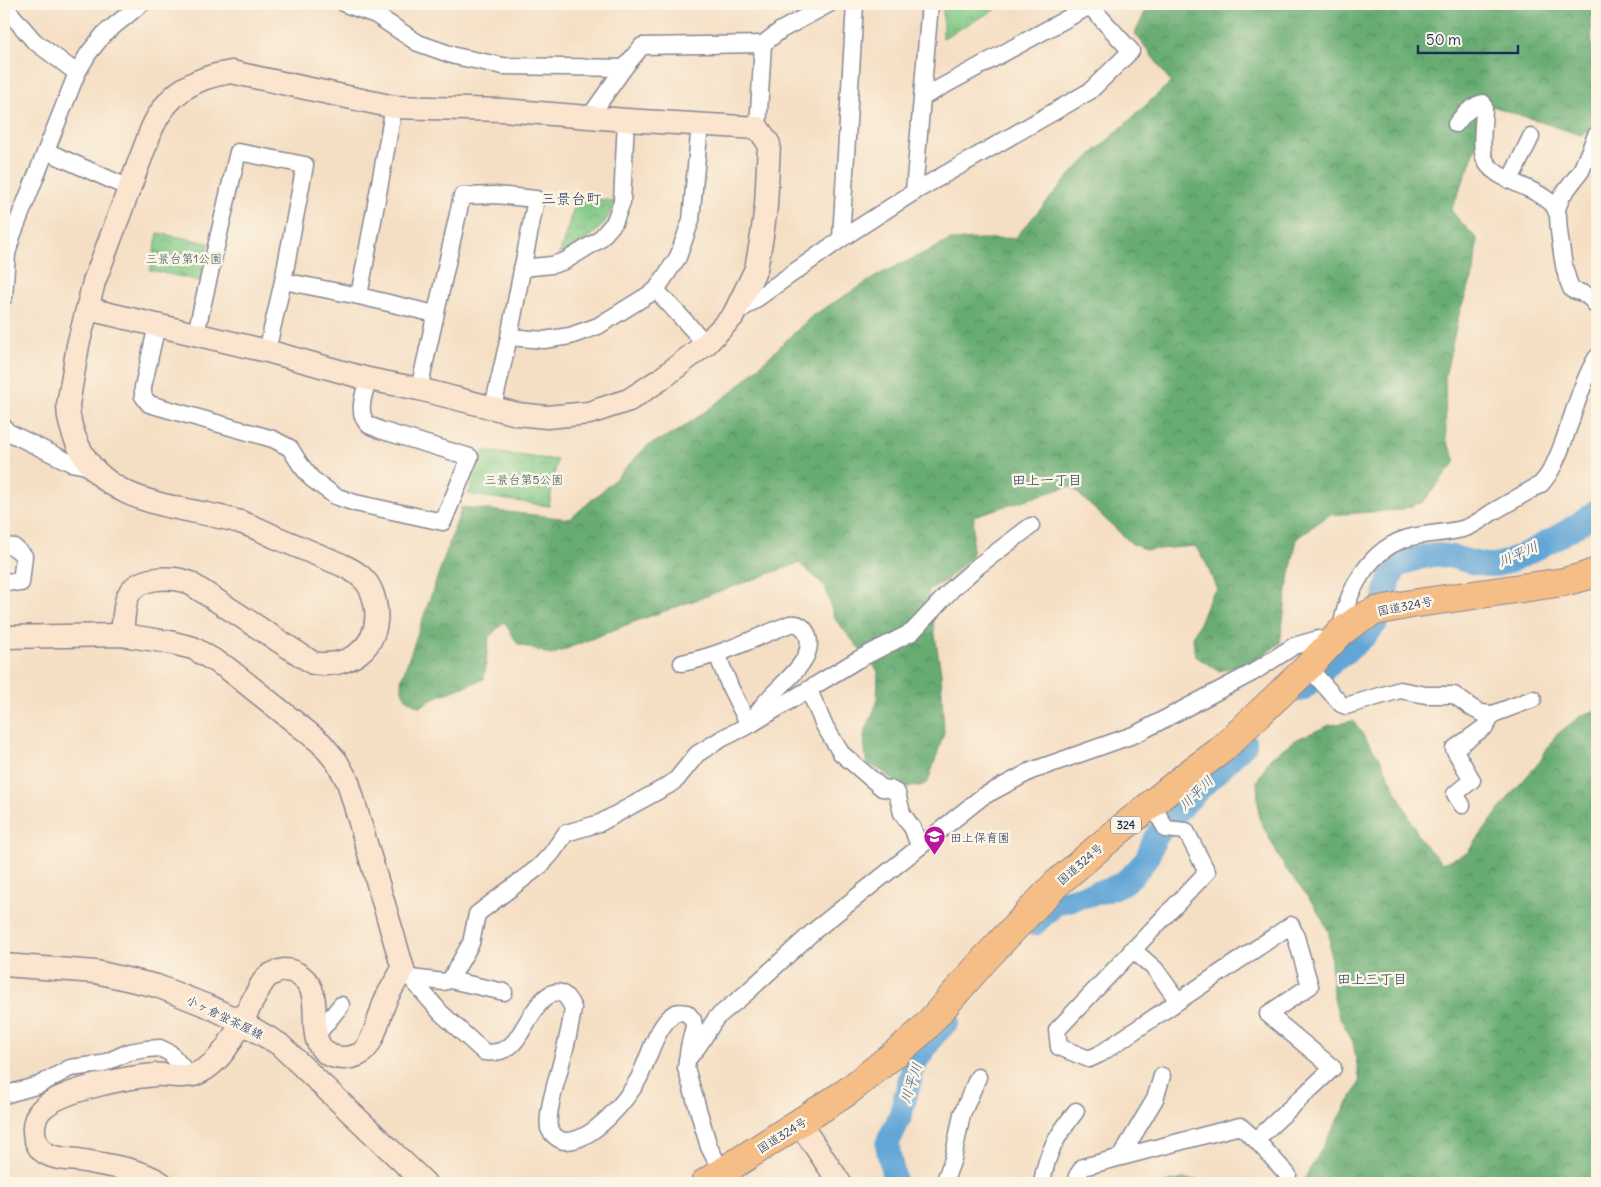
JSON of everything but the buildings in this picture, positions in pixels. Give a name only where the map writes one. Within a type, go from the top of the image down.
[{"type":"highway","name":"国道324号","points":[[714,1178],[848,1092],[907,1044],[923,1030],[984,960],[1056,884],[1190,772],[1220,751],[1356,621],[1375,611],[1563,582],[1597,572]]},
{"type":"street","points":[[4,297],[7,254],[12,236],[77,73],[88,54],[104,34],[142,4]]},
{"type":"street","points":[[345,4],[376,15],[418,43],[456,56],[503,66],[624,68]]},
{"type":"street","points":[[590,116],[642,46],[763,44],[781,30],[829,4]]},
{"type":"street","points":[[841,240],[855,4]]},
{"type":"street","points":[[914,192],[930,4]]},
{"type":"street","points":[[4,6],[34,41],[77,73]]},
{"type":"street","points":[[88,308],[267,350],[368,378],[531,416],[547,417],[589,413],[629,400],[661,380],[706,344],[733,316],[841,240],[914,192],[1090,91],[1131,51],[1090,6],[923,97]]},
{"type":"street","points":[[733,316],[756,268],[766,206],[769,144],[758,128],[763,44]]},
{"type":"street","points":[[122,635],[128,596],[140,583],[157,579],[178,579],[188,582],[306,660],[322,664],[350,659],[366,647],[376,626],[376,606],[368,585],[357,573],[244,524],[140,499],[120,490],[103,479],[91,467],[80,450],[71,428],[68,415],[78,345],[94,282],[157,117],[181,90],[193,82],[231,72],[394,107],[502,110],[758,128]]},
{"type":"street","points":[[1456,124],[1474,106],[1483,103],[1482,146],[1484,158],[1492,169],[1544,197],[1556,211]]},
{"type":"street","points":[[359,296],[394,107]]},
{"type":"street","points":[[522,268],[552,266],[565,261],[599,240],[614,223],[622,202],[626,120]]},
{"type":"street","points":[[510,337],[544,340],[579,333],[598,326],[656,290],[678,257],[691,220],[700,124]]},
{"type":"street","points":[[1596,135],[1581,171],[1562,196],[1556,211],[1566,277],[1572,290],[1585,294],[1592,299],[1597,307]]},
{"type":"street","points":[[1510,180],[1531,137]]},
{"type":"street","points":[[46,151],[129,188]]},
{"type":"street","points":[[196,333],[238,152],[305,165],[283,281],[267,350]]},
{"type":"street","points":[[419,389],[462,196],[536,199],[510,337],[493,407]]},
{"type":"street","points":[[283,281],[435,314]]},
{"type":"street","points":[[656,290],[706,344]]},
{"type":"street","points":[[157,325],[142,387],[143,396],[150,404],[273,439],[290,448],[312,479],[334,496],[356,503],[443,522],[470,456],[380,430],[368,424],[362,415],[361,406],[368,378]]},
{"type":"street","points":[[687,1060],[716,1018],[814,931],[982,797],[1032,771],[1136,734],[1252,673],[1294,646],[1318,639],[1335,639],[1350,596],[1364,571],[1384,548],[1410,537],[1468,528],[1541,484],[1549,475],[1573,417],[1590,368],[1597,357]]},
{"type":"street","points":[[4,428],[6,431],[71,463],[91,467]]},
{"type":"street","points":[[450,980],[471,942],[477,914],[540,866],[566,833],[600,822],[669,786],[697,754],[809,690],[857,660],[912,632],[954,587],[978,566],[1032,526]]},
{"type":"street","points":[[4,546],[14,547],[24,556],[21,582],[4,581]]},
{"type":"street","points":[[682,662],[699,660],[717,654],[790,624],[797,623],[803,627],[809,641],[808,650],[802,662],[759,709],[751,724]]},
{"type":"street","points":[[4,637],[122,635],[170,642],[193,648],[227,668],[321,743],[337,762],[348,782],[406,974],[441,1014],[484,1052],[492,1054],[503,1051],[514,1042],[542,1000],[557,993],[564,995],[574,1008],[552,1100],[550,1128],[553,1135],[561,1140],[566,1141],[585,1136],[598,1128],[638,1079],[659,1031],[671,1015],[679,1011],[687,1013],[693,1020],[694,1026],[686,1068],[706,1140],[714,1178]]},
{"type":"street","points":[[717,654],[730,687],[751,724]]},
{"type":"street","points":[[1308,667],[1341,704],[1346,706],[1400,690],[1426,695],[1454,695],[1481,713],[1493,714],[1533,699]]},
{"type":"street","points":[[809,690],[824,725],[841,753],[882,788],[898,793],[902,813],[913,829],[919,846]]},
{"type":"street","points":[[1462,805],[1454,794],[1472,780],[1454,749],[1486,726],[1493,714]]},
{"type":"street","points":[[1152,804],[1166,829],[1186,831],[1207,872],[1057,1030],[1059,1047],[1089,1059],[1100,1054],[1292,925],[1310,986],[1268,1014],[1333,1068],[1256,1140]]},
{"type":"street","points":[[1132,950],[1155,969],[1178,1001]]},
{"type":"street","name":"小ヶ倉蛍茶屋線","points":[[4,965],[96,972],[157,986],[210,1007],[241,1022],[279,1044],[425,1183]]},
{"type":"street","points":[[161,1183],[152,1177],[115,1166],[49,1155],[40,1148],[34,1137],[34,1125],[41,1110],[71,1093],[96,1086],[141,1076],[190,1076],[200,1072],[212,1063],[226,1048],[267,978],[283,970],[292,971],[304,979],[313,991],[316,1036],[328,1055],[337,1058],[352,1057],[366,1049],[387,997],[406,974]]},
{"type":"street","points":[[406,974],[444,982],[450,980],[504,992]]},
{"type":"street","points":[[316,1036],[341,1005]]},
{"type":"street","points":[[4,1094],[38,1085],[70,1068],[102,1064],[129,1052],[147,1048],[160,1048],[170,1053],[190,1076]]},
{"type":"street","points":[[1121,1156],[1155,1099],[1162,1076]]},
{"type":"street","points":[[944,1183],[953,1159],[962,1114],[978,1078]]},
{"type":"street","points":[[1042,1183],[1049,1152],[1056,1138],[1076,1111]]},
{"type":"street","points":[[800,1124],[840,1183]]},
{"type":"street","points":[[1075,1183],[1083,1166],[1240,1126],[1256,1140],[1288,1175]]},
{"type":"green space","points":[[943,4],[1005,4],[943,38]]},
{"type":"green space","points":[[1149,4],[1597,4],[1591,19],[1592,56],[1597,71],[1597,128],[1581,135],[1492,106],[1451,210],[1477,239],[1474,273],[1460,310],[1445,377],[1446,439],[1456,461],[1423,502],[1399,510],[1329,515],[1297,538],[1288,584],[1280,643],[1253,662],[1219,671],[1195,656],[1193,637],[1211,595],[1217,590],[1206,563],[1195,546],[1147,550],[1132,544],[1070,486],[974,516],[972,556],[947,580],[928,590],[941,673],[944,733],[928,782],[920,786],[902,788],[882,771],[866,763],[864,735],[877,703],[878,671],[834,618],[825,586],[799,563],[631,623],[551,655],[518,644],[504,622],[489,637],[484,679],[434,698],[420,707],[406,697],[402,691],[401,681],[462,507],[570,519],[611,483],[647,446],[681,429],[732,392],[812,316],[880,274],[951,240],[1015,238],[1073,172],[1171,82],[1135,33]]},
{"type":"green space","points":[[577,197],[614,201],[606,220],[593,234],[559,255]]},
{"type":"green space","name":"三景台第1公園","points":[[158,233],[209,243],[200,281],[150,270]]},
{"type":"green space","name":"三景台第5公園","points":[[484,451],[557,460],[549,506],[468,494]]},
{"type":"green space","points":[[1597,710],[1597,1183],[1302,1183],[1360,1082],[1353,1042],[1338,1014],[1333,993],[1329,932],[1314,905],[1285,868],[1259,818],[1257,781],[1271,757],[1295,740],[1330,725],[1353,721],[1381,760],[1421,841],[1442,863],[1467,853],[1512,793],[1537,765],[1555,736],[1582,715]]},
{"type":"green space","points":[[1183,1179],[1231,1183],[1164,1183]]},
{"type":"waterway","name":"川平川","points":[[1301,690],[1358,642],[1375,624],[1379,618],[1391,576],[1400,565],[1414,559],[1436,555],[1486,565],[1503,563],[1546,543],[1597,511]]},
{"type":"waterway","name":"川平川","points":[[1034,924],[1056,903],[1108,890],[1123,883],[1136,872],[1147,858],[1155,838],[1171,817],[1245,744]]},
{"type":"waterway","name":"川平川","points":[[895,1183],[887,1144],[900,1117],[914,1064],[934,1035],[948,1020]]},
{"type":"place","name":"田上保育園","points":[[934,856]]},
{"type":"district","name":"三景台町","points":[[571,198]]},
{"type":"district","name":"田上一丁目","points":[[1047,480]]},
{"type":"district","name":"田上三丁目","points":[[1372,979]]}]
